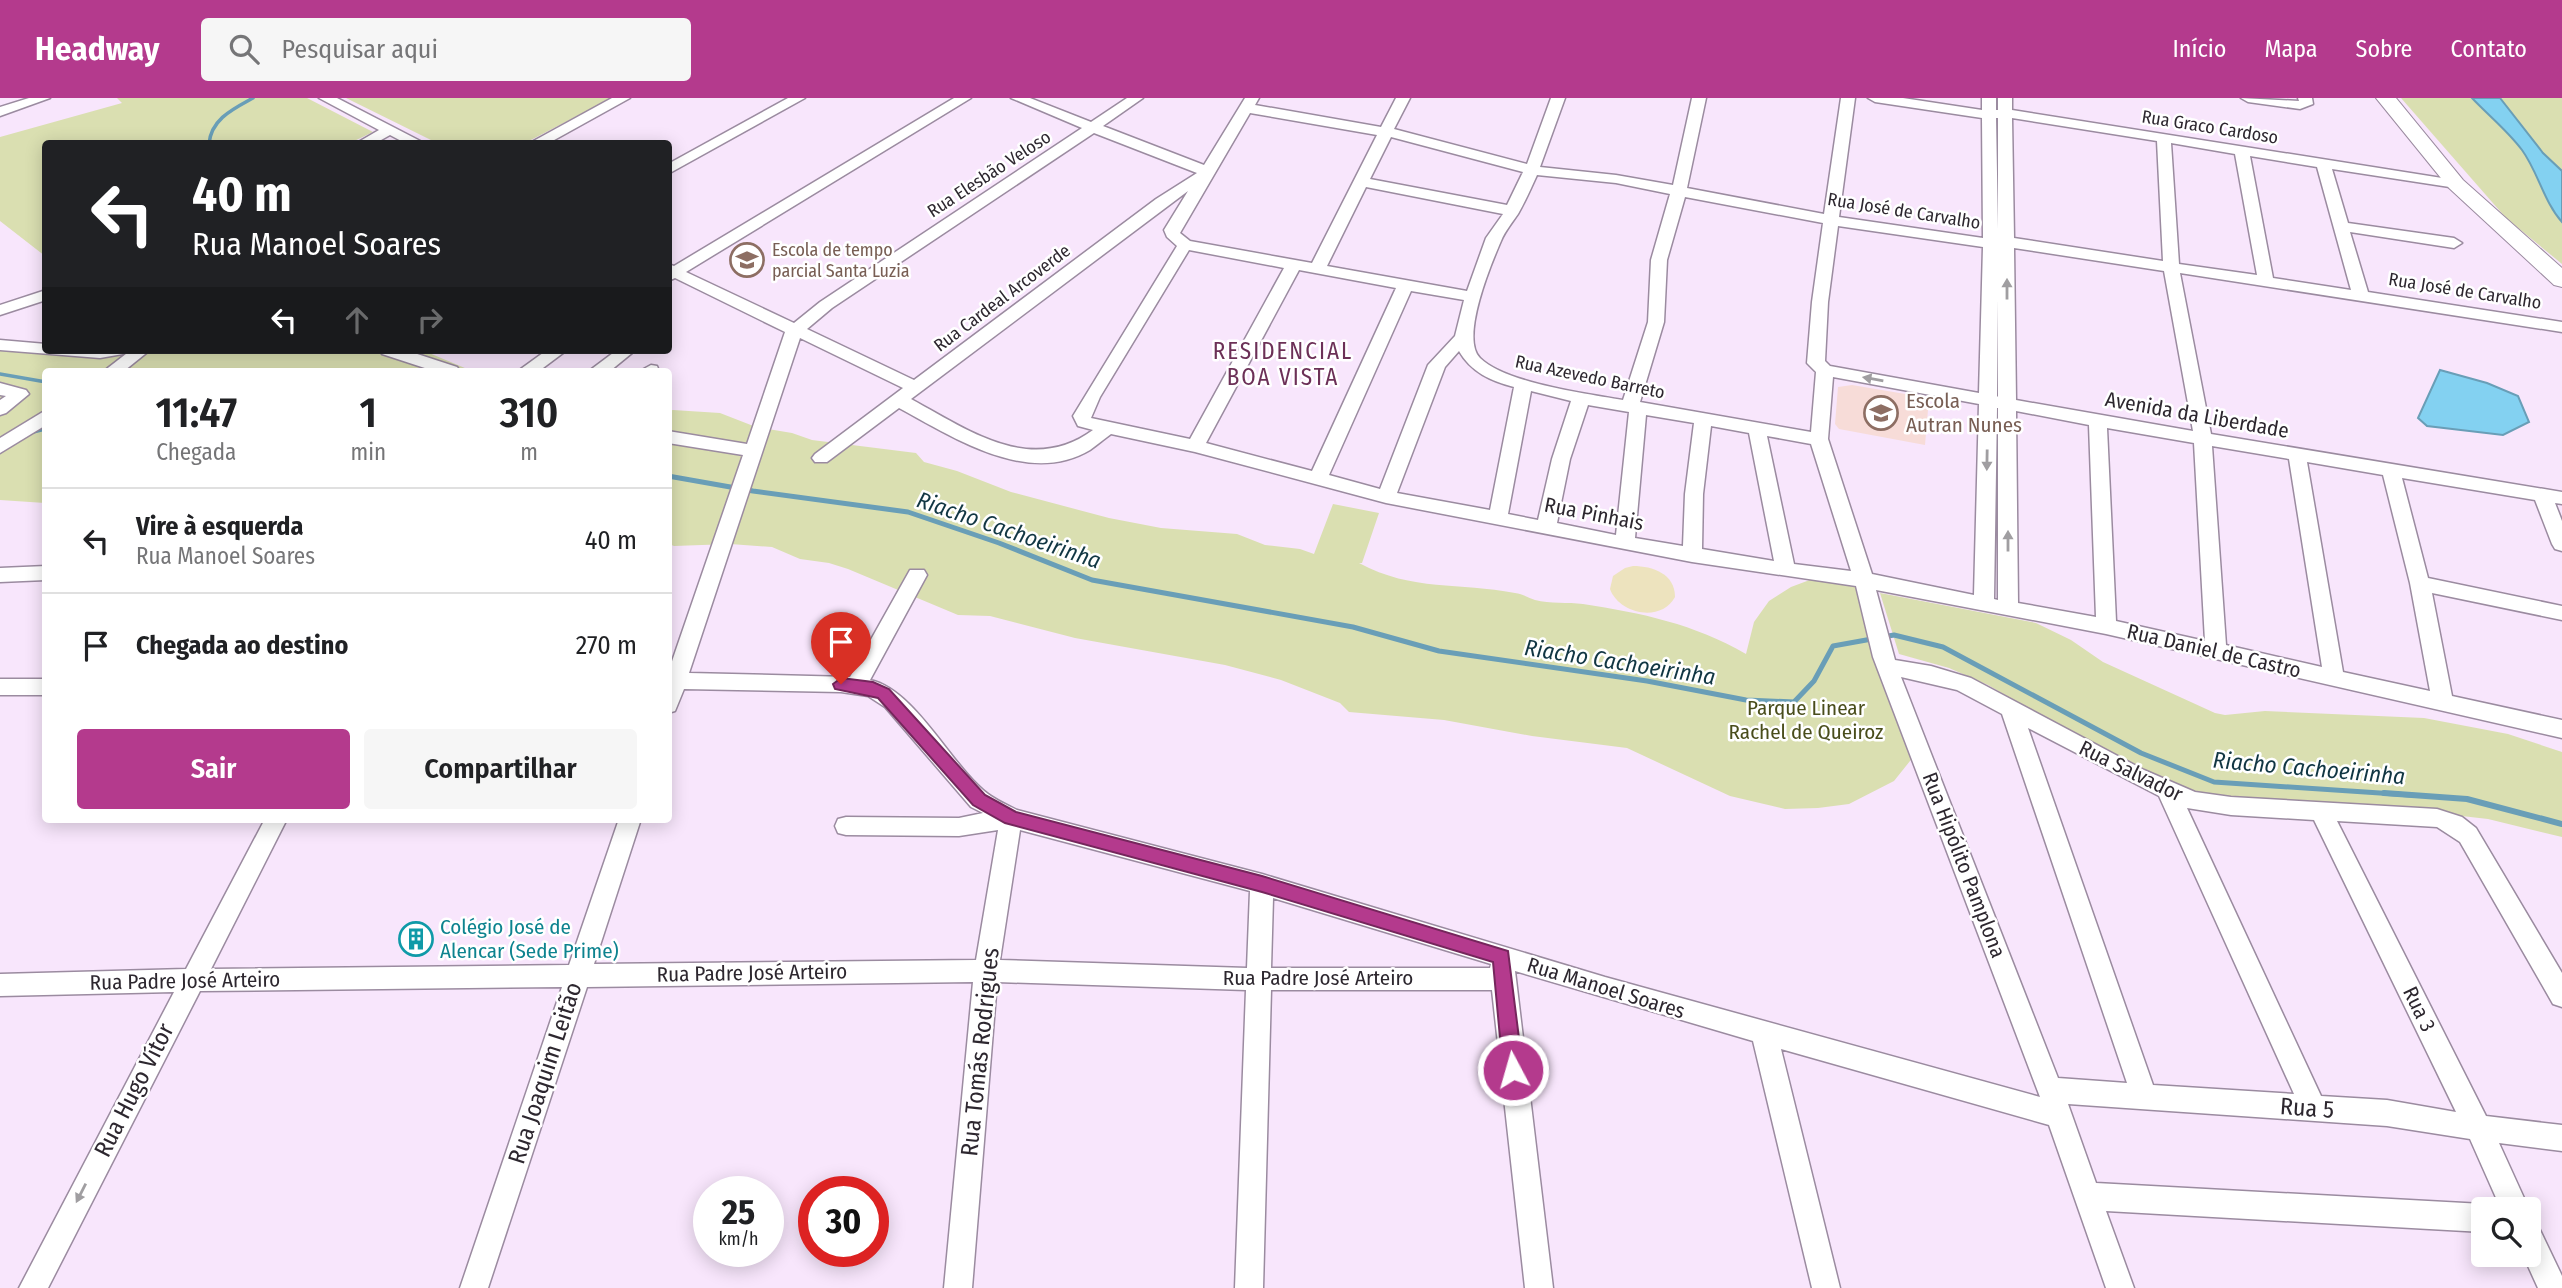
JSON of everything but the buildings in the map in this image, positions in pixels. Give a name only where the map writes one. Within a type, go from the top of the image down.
[{"type":"main road","points":[[2386,98],[2456,184],[2562,280]]},
{"type":"street","points":[[0,112],[43,98]]},
{"type":"street","points":[[326,98],[411,140]]},
{"type":"street","points":[[543,140],[623,98]]},
{"type":"street","points":[[672,168],[798,98]]},
{"type":"street","points":[[672,271],[964,98]]},
{"type":"street","points":[[1018,98],[1208,172]]},
{"type":"street","name":"Rua Elesbão Veloso","points":[[794,331],[826,305],[1136,98]]},
{"type":"street","points":[[1317,269],[1402,98]]},
{"type":"street","points":[[1386,497],[1437,365],[1463,337],[1473,297],[1494,238],[1512,211],[1558,98]]},
{"type":"street","points":[[1625,543],[1634,406],[1656,322],[1659,260],[1679,190],[1699,98]]},
{"type":"street","points":[[1819,439],[1825,370],[1816,363],[1819,302],[1848,98]]},
{"type":"street","name":"Rua Graco Cardoso","points":[[1875,98],[1997,106],[2164,139],[2456,184]]},
{"type":"street","points":[[2248,98],[2300,105],[2305,100]]},
{"type":"street","name":"Rua José de Carvalho","points":[[1249,103],[1421,139],[1457,152],[1531,169],[1679,190],[1830,220],[2360,294],[2562,327]]},
{"type":"street","name":"Rua Cardeal Arcoverde","points":[[1182,243],[1172,234],[1172,230],[1249,103]]},
{"type":"street","points":[[1997,106],[1999,243],[2007,328],[2008,609]]},
{"type":"street","points":[[370,140],[391,130]]},
{"type":"street","points":[[2164,139],[2171,267],[2203,439],[2217,651]]},
{"type":"street","points":[[2242,150],[2266,281]]},
{"type":"street","points":[[2324,165],[2360,294]]},
{"type":"street","name":"Rua Cardeal Arcoverde","points":[[821,458],[1161,202],[1208,172]]},
{"type":"street","points":[[1362,182],[1512,211]]},
{"type":"street","points":[[2340,226],[2454,243]]},
{"type":"street","points":[[1182,243],[1473,297]]},
{"type":"street","name":"Rua Pinhais","points":[[1182,243],[1082,416],[1084,422],[1195,446],[1386,497],[1692,555],[1864,580]]},
{"type":"street","points":[[1984,604],[1990,324],[1999,243]]},
{"type":"street","points":[[1195,446],[1294,264]]},
{"type":"street","points":[[672,273],[915,387]]},
{"type":"street","points":[[1318,479],[1405,286]]},
{"type":"street","points":[[0,310],[42,296]]},
{"type":"street","points":[[1990,324],[2007,328]]},
{"type":"street","points":[[673,681],[733,514],[794,331]]},
{"type":"street","name":"Rua Azevedo Barreto","points":[[1463,337],[1473,361],[1500,378],[1523,385],[1580,398],[1819,439]]},
{"type":"street","points":[[0,345],[42,349]]},
{"type":"street","points":[[117,368],[137,354]]},
{"type":"street","points":[[400,354],[442,368]]},
{"type":"street","points":[[532,368],[553,354]]},
{"type":"street","points":[[602,368],[623,354]]},
{"type":"street","name":"Avenida da Liberdade","points":[[1825,370],[2098,421],[2562,498]]},
{"type":"street","points":[[1498,519],[1523,385]]},
{"type":"street","points":[[0,388],[20,394],[0,409]]},
{"type":"street","points":[[1546,528],[1580,398]]},
{"type":"street","points":[[897,399],[994,448],[1028,457],[1041,458],[1079,450],[1094,441],[1107,428]]},
{"type":"street","points":[[0,447],[42,419]]},
{"type":"street","points":[[1692,555],[1694,494],[1703,419]]},
{"type":"street","points":[[2098,421],[2106,626]]},
{"type":"street","points":[[1757,429],[1785,570]]},
{"type":"street","points":[[672,437],[752,458]]},
{"type":"street","name":"Rua Hipólito Pamplona","points":[[1819,439],[1864,580],[1885,662],[2050,1090],[2120,1288]]},
{"type":"street","points":[[2297,455],[2334,678]]},
{"type":"street","points":[[2391,469],[2420,583],[2443,702]]},
{"type":"street","points":[[2542,495],[2562,544]]},
{"type":"street","points":[[0,575],[42,573]]},
{"type":"street","points":[[856,686],[917,575]]},
{"type":"street","name":"Rua Daniel de Castro","points":[[1864,580],[2106,626],[2562,729]]},
{"type":"street","points":[[2420,583],[2562,614]]},
{"type":"street","name":"Rua Salvador","points":[[1885,662],[1948,679],[2168,791],[2213,805],[2437,818],[2454,824],[2468,835],[2562,996]]},
{"type":"street","name":"Rua Manoel Soares","points":[[673,681],[856,686],[883,693],[979,800],[1011,818],[1262,884],[1502,968],[1764,1033],[2058,1115]]},
{"type":"street","points":[[3,692],[42,687]]},
{"type":"street","points":[[2011,709],[2144,1095]]},
{"type":"street","points":[[2168,791],[2313,1108]]},
{"type":"street","name":"Rua 3","points":[[2320,810],[2510,1197]]},
{"type":"street","points":[[846,826],[959,827],[1011,818]]},
{"type":"street","name":"Rua Tomás Rodrigues","points":[[958,1288],[986,971],[1011,818]]},
{"type":"street","name":"Rua Hugo Vítor","points":[[33,1288],[274,823]]},
{"type":"street","name":"Rua Joaquim Leitão","points":[[474,1288],[629,823]]},
{"type":"street","points":[[1249,1288],[1256,979],[1262,884]]},
{"type":"street","points":[[1502,968],[1539,1288]]},
{"type":"street","name":"Rua Padre José Arteiro","points":[[0,985],[191,980],[986,971],[1256,979],[1502,968]]},
{"type":"street","points":[[1764,1033],[1826,1288]]},
{"type":"street","name":"Rua 5","points":[[2050,1090],[2387,1113],[2562,1138]]},
{"type":"street","points":[[2086,1196],[2471,1217]]},
{"type":"street","points":[[2541,1263],[2553,1288]]},
{"type":"shaded area","name":"Escola Autran Nunes","points":[[1852,385],[1929,398],[1925,445],[1839,429],[1835,424],[1838,387]]},
{"type":"green space","points":[[117,98],[307,98],[373,132],[356,140],[42,140],[42,254],[0,221],[0,137],[122,103]]},
{"type":"green space","points":[[346,98],[612,98],[531,140],[431,140]]},
{"type":"green space","points":[[2401,98],[2562,98],[2562,264],[2506,218]]},
{"type":"green space","points":[[0,342],[42,349],[42,354],[432,354],[465,368],[42,368],[42,503],[0,500]]},
{"type":"green space","name":"Parque Linear Rachel de Queiroz","points":[[672,410],[720,413],[756,427],[792,433],[812,440],[916,453],[924,462],[957,471],[1011,492],[1109,518],[1161,528],[1237,534],[1265,545],[1300,549],[1314,554],[1333,504],[1379,513],[1362,563],[1359,563],[1379,572],[1436,585],[1494,590],[1541,601],[1626,611],[1687,627],[1746,654],[1754,622],[1769,601],[1791,587],[1823,575],[1853,577],[1914,756],[1894,781],[1849,804],[1785,809],[1730,796],[1627,748],[1532,736],[1444,720],[1349,712],[1340,703],[1281,680],[1225,665],[1075,638],[990,616],[958,615],[848,569],[800,559],[772,547],[730,544],[674,546]]},
{"type":"green space","name":"Parque Linear Rachel de Queiroz","points":[[1880,593],[2036,623],[2071,640],[2103,662],[2215,713],[2225,715],[2265,711],[2424,718],[2508,734],[2562,752],[2562,837],[2488,819],[2400,809],[2207,797],[2176,786],[2070,733],[1988,685],[1949,668],[1899,654]]},
{"type":"sand","points":[[1633,566],[1655,570],[1667,577],[1675,597],[1669,605],[1660,610],[1641,612],[1615,598],[1610,589],[1613,576]]},
{"type":"water","points":[[2472,98],[2500,98],[2543,153],[2562,171],[2562,222],[2550,205],[2522,150]]},
{"type":"water","points":[[2440,370],[2487,383],[2518,396],[2529,422],[2503,435],[2427,426],[2418,418]]},
{"type":"waterway","points":[[210,140],[219,121],[253,98]]},
{"type":"waterway","points":[[0,374],[42,381]]},
{"type":"waterway","name":"Riacho Cachoeirinha","points":[[34,431],[42,429]]},
{"type":"waterway","name":"Riacho Cachoeirinha","points":[[672,477],[753,491],[908,512],[999,543],[1092,580],[1353,627],[1439,651],[1647,681],[1746,700],[1794,702],[1814,681],[1833,646],[1894,635],[1943,647],[2141,753],[2214,782],[2410,795]]},
{"type":"waterway","name":"Riacho Cachoeirinha","points":[[2384,793],[2467,799],[2562,824]]},
{"type":"place","name":"Escola de tempo parcial Santa Luzia","points":[[747,260]]},
{"type":"place","name":"Escola Autran Nunes","points":[[1881,413]]},
{"type":"place","name":"Colégio José de Alencar (Sede Prime)","points":[[416,939]]},
{"type":"district","name":"RESIDENCIAL BOA VISTA","points":[[1283,364]]},
{"type":"route","points":[[841,684],[883,693],[979,800],[1011,818],[1262,884],[1501,956],[1513,1070]]}]
